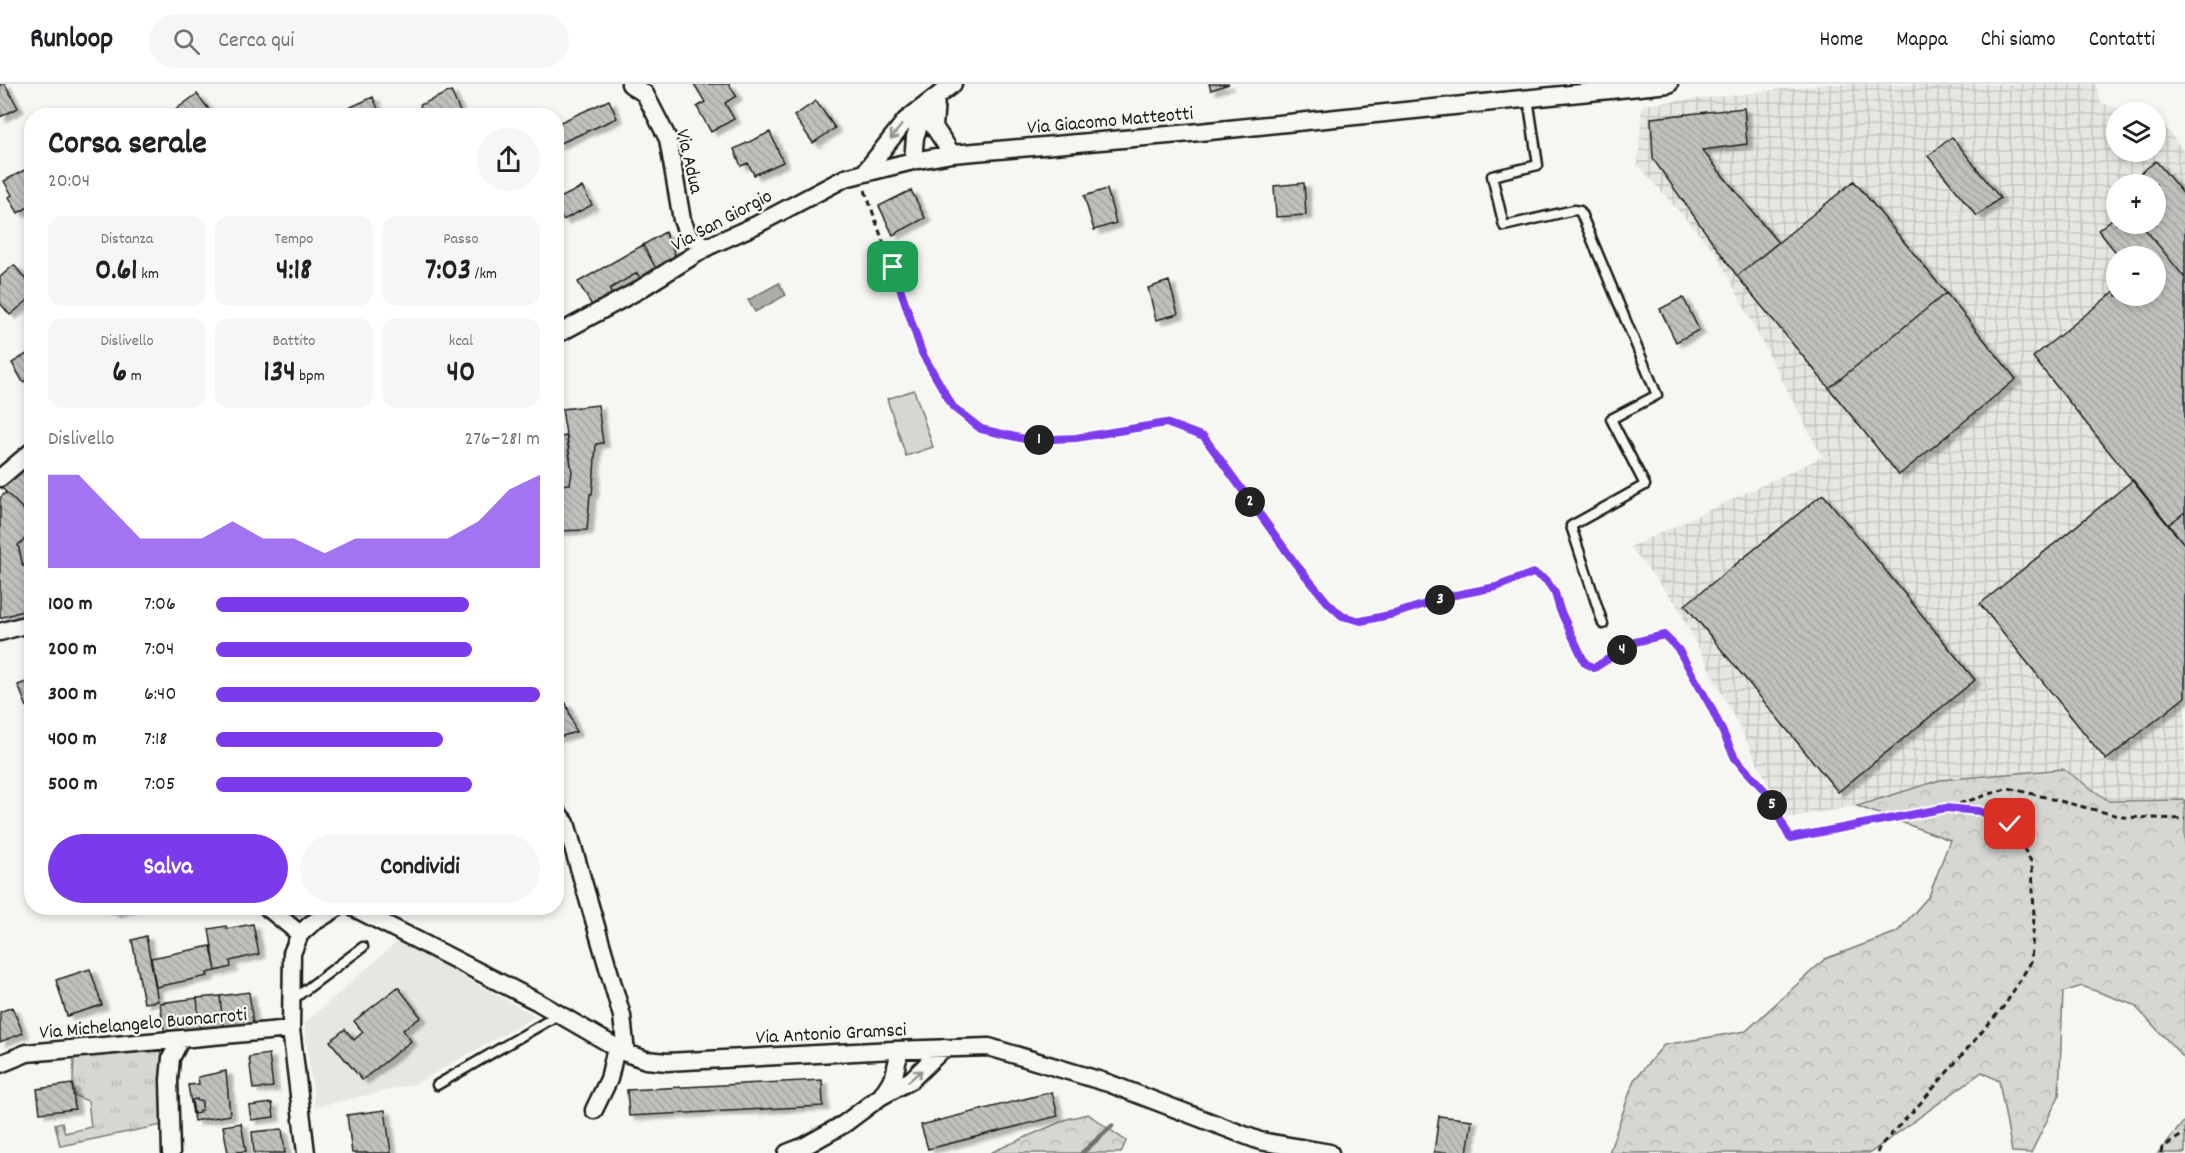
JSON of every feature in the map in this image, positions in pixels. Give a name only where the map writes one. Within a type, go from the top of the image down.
[{"type":"street","name":"Via Adua","points":[[630,84],[645,94],[669,139],[682,220],[689,237],[707,247]]},
{"type":"street","points":[[865,180],[906,120],[953,84]]},
{"type":"street","name":"Via Giacomo Matteotti","points":[[912,161],[952,154],[1180,134],[1669,84]]},
{"type":"street","points":[[931,102],[934,127],[952,154]]},
{"type":"street","points":[[912,161],[915,137],[931,102]]},
{"type":"street","name":"Via San Giorgio","points":[[564,331],[637,291],[707,247],[756,225],[845,178],[865,180],[912,161]]},
{"type":"street","points":[[0,478],[24,458]]},
{"type":"street","points":[[0,632],[24,625]]},
{"type":"street","points":[[564,820],[619,1004],[621,1051],[594,1110]]},
{"type":"street","points":[[275,915],[300,934]]},
{"type":"street","points":[[306,1153],[291,1029],[292,953],[300,934],[326,915]]},
{"type":"street","name":"Via Antonio Gramsci","points":[[368,915],[538,1002],[621,1051],[646,1060],[668,1062],[989,1047],[1108,1083],[1260,1141],[1330,1153]]},
{"type":"street","name":"Via Michelangelo Buonarroti","points":[[0,1064],[27,1053],[291,1029]]},
{"type":"street","points":[[171,1153],[169,1080],[171,1059],[181,1039]]},
{"type":"street","points":[[787,1153],[805,1146],[844,1124],[880,1097],[911,1080],[944,1048]]},
{"type":"street","points":[[880,1097],[894,1076],[900,1050]]},
{"type":"lane","points":[[1528,98],[1538,165],[1492,176],[1504,226],[1574,210],[1580,211],[1657,395],[1611,419],[1645,485],[1571,526],[1603,624]]},
{"type":"lane","points":[[292,1000],[363,947]]},
{"type":"lane","points":[[437,1085],[558,1015]]},
{"type":"path","points":[[865,180],[865,193],[873,218],[893,267],[922,353],[953,407],[981,429],[1029,440],[1076,438],[1166,423],[1204,437],[1295,563],[1328,603],[1342,616],[1361,621],[1394,614],[1450,596],[1496,587],[1533,573],[1546,580],[1555,593],[1560,610],[1585,663],[1594,668],[1635,642],[1664,635],[1678,649],[1711,707],[1735,758],[1765,791],[1790,838],[1946,808],[2008,788],[2123,817],[2185,819]]},
{"type":"path","points":[[1877,1153],[1880,1146],[1918,1106],[2005,1005],[2031,962],[2034,917],[2032,863],[2010,824],[1979,811],[1946,808]]},
{"type":"path","points":[[2161,1153],[2162,1148],[2185,1133]]},
{"type":"shaded area","points":[[1830,84],[2095,84],[2101,103],[2106,105],[2106,162],[2166,162],[2166,128],[2185,153],[2185,800],[2109,801],[2063,769],[1940,780],[1857,806],[1786,818],[1675,602],[1630,547],[1822,457],[1716,253],[1638,165],[1642,105]]},
{"type":"shaded area","points":[[779,283],[786,295],[755,312],[748,300]]},
{"type":"shaded area","points":[[398,941],[536,1016],[415,1084],[315,1107],[304,1024]]},
{"type":"green space","points":[[914,390],[933,447],[906,456],[887,399]]},
{"type":"green space","points":[[2063,769],[2109,801],[2185,800],[2185,1059],[2134,1005],[2082,986],[2063,992],[2059,1096],[2031,1153],[2012,1152],[1999,1081],[1982,1072],[1870,1153],[1609,1153],[1634,1080],[1664,1045],[1746,1031],[1825,959],[1897,932],[1929,896],[1950,840],[1857,806],[1940,780]]},
{"type":"green space","points":[[155,1049],[163,1053],[162,1125],[60,1146],[55,1124],[62,1122],[65,1133],[91,1127],[88,1101],[75,1096],[74,1055]]},
{"type":"green space","points":[[1088,1114],[1126,1141],[1121,1153],[990,1153],[1067,1119]]},
{"type":"green space","points":[[2185,1120],[2185,1153],[2158,1153]]},
{"type":"building","points":[[0,84],[5,84],[18,108],[0,117]]},
{"type":"building","points":[[694,84],[729,84],[736,96],[725,103],[734,119],[711,132],[697,107],[705,102]]},
{"type":"building","points":[[1209,84],[1229,84],[1211,90]]},
{"type":"building","points":[[451,91],[458,108],[421,108],[420,105]]},
{"type":"building","points":[[197,94],[208,108],[178,108]]},
{"type":"building","points":[[373,97],[378,108],[349,108]]},
{"type":"building","points":[[609,100],[617,118],[564,141],[564,120]]},
{"type":"building","points":[[816,101],[835,128],[813,143],[794,116]]},
{"type":"building","points":[[1744,108],[1747,144],[1702,150],[1778,243],[1737,276],[1653,159],[1651,118]]},
{"type":"building","points":[[770,132],[783,162],[754,175],[748,163],[741,166],[734,149]]},
{"type":"building","points":[[1952,137],[2000,198],[1977,216],[1928,156]]},
{"type":"building","points":[[2157,162],[2185,196],[2185,278],[2166,255],[2166,246],[2159,246],[2149,234],[2166,234],[2166,174],[2139,174]]},
{"type":"building","points":[[24,170],[24,210],[18,213],[9,197],[12,195],[4,181]]},
{"type":"building","points":[[1854,181],[1946,293],[1829,388],[1737,276]]},
{"type":"building","points":[[1304,183],[1306,215],[1276,217],[1274,186]]},
{"type":"building","points":[[582,187],[592,205],[564,219],[564,196]]},
{"type":"building","points":[[1107,189],[1116,223],[1094,230],[1084,196]]},
{"type":"building","points":[[911,190],[925,218],[893,235],[879,206]]},
{"type":"building","points":[[2106,224],[2106,234],[2149,234],[2159,246],[2111,246],[2098,230]]},
{"type":"building","points":[[665,232],[675,254],[669,266],[658,272],[643,245]]},
{"type":"building","points":[[643,245],[658,272],[642,282],[637,273],[609,289],[613,297],[594,309],[578,282]]},
{"type":"building","points":[[2166,255],[2185,278],[2185,512],[2168,525],[2033,357],[2106,298],[2106,306],[2166,306]]},
{"type":"building","points":[[14,265],[24,277],[24,304],[10,315],[0,303],[0,277]]},
{"type":"building","points":[[1169,281],[1178,314],[1156,320],[1148,288]]},
{"type":"building","points":[[1946,293],[2016,379],[1899,475],[1829,388]]},
{"type":"building","points":[[1683,297],[1699,330],[1676,342],[1660,309]]},
{"type":"building","points":[[24,356],[24,381],[23,382],[12,363]]},
{"type":"building","points":[[598,405],[603,443],[596,444],[587,530],[564,531],[564,484],[570,484],[572,472],[564,409]]},
{"type":"building","points":[[567,436],[572,472],[570,484],[564,484],[564,437]]},
{"type":"building","points":[[24,467],[24,510],[2,488]]},
{"type":"building","points":[[2133,480],[2185,545],[2185,697],[2106,760],[1980,604]]},
{"type":"building","points":[[6,492],[24,510],[24,540],[18,545],[24,566],[24,610],[0,618],[0,498]]},
{"type":"building","points":[[1823,494],[1975,680],[1838,792],[1685,605]]},
{"type":"building","points":[[2185,512],[2185,545],[2168,525]]},
{"type":"building","points":[[24,683],[24,700],[18,685]]},
{"type":"building","points":[[566,703],[576,732],[564,736],[564,704]]},
{"type":"building","points":[[253,924],[259,954],[230,961],[231,967],[216,971],[209,929],[226,926],[227,929]]},
{"type":"building","points":[[146,936],[158,1001],[144,1003],[132,940]]},
{"type":"building","points":[[211,946],[216,971],[207,973],[208,976],[156,987],[151,958]]},
{"type":"building","points":[[90,969],[102,1005],[67,1016],[56,980]]},
{"type":"building","points":[[398,987],[421,1017],[403,1030],[411,1041],[362,1080],[330,1041],[345,1029],[354,1040],[363,1032],[354,1021]]},
{"type":"building","points":[[249,992],[253,1024],[223,1028],[220,996]]},
{"type":"building","points":[[220,996],[223,1028],[200,1031],[197,998]]},
{"type":"building","points":[[197,998],[200,1031],[165,1035],[160,1003]]},
{"type":"building","points":[[12,1007],[23,1033],[0,1042],[0,1012]]},
{"type":"building","points":[[269,1054],[273,1087],[253,1089],[249,1057]]},
{"type":"building","points":[[226,1071],[230,1115],[194,1121],[188,1085],[199,1084],[198,1077]]},
{"type":"building","points":[[822,1080],[823,1106],[629,1116],[627,1090]]},
{"type":"building","points":[[72,1084],[75,1109],[40,1113],[37,1089]]},
{"type":"building","points":[[1052,1092],[1058,1116],[928,1149],[921,1125]]},
{"type":"building","points":[[197,1099],[197,1101],[202,1101],[202,1110],[194,1114],[192,1100]]},
{"type":"building","points":[[272,1103],[274,1117],[251,1120],[249,1106]]},
{"type":"building","points":[[385,1110],[391,1153],[352,1153],[347,1115]]},
{"type":"building","points":[[1439,1116],[1472,1120],[1467,1153],[1434,1152]]},
{"type":"building","points":[[241,1123],[246,1151],[228,1153],[223,1126]]},
{"type":"building","points":[[282,1129],[285,1153],[254,1153],[252,1132]]},
{"type":"waterway","points":[[1082,1153],[1112,1126]]},
{"type":"route","points":[[893,267],[922,353],[953,407],[981,429],[1029,440],[1076,438],[1166,423],[1204,437],[1295,563],[1328,603],[1342,616],[1361,621],[1394,614],[1450,596],[1496,587],[1533,573],[1546,580],[1555,593],[1560,610],[1585,663],[1594,668],[1635,642],[1664,635],[1678,649],[1711,707],[1735,758],[1765,791],[1790,838],[1946,808],[1979,811],[2010,824]]}]
